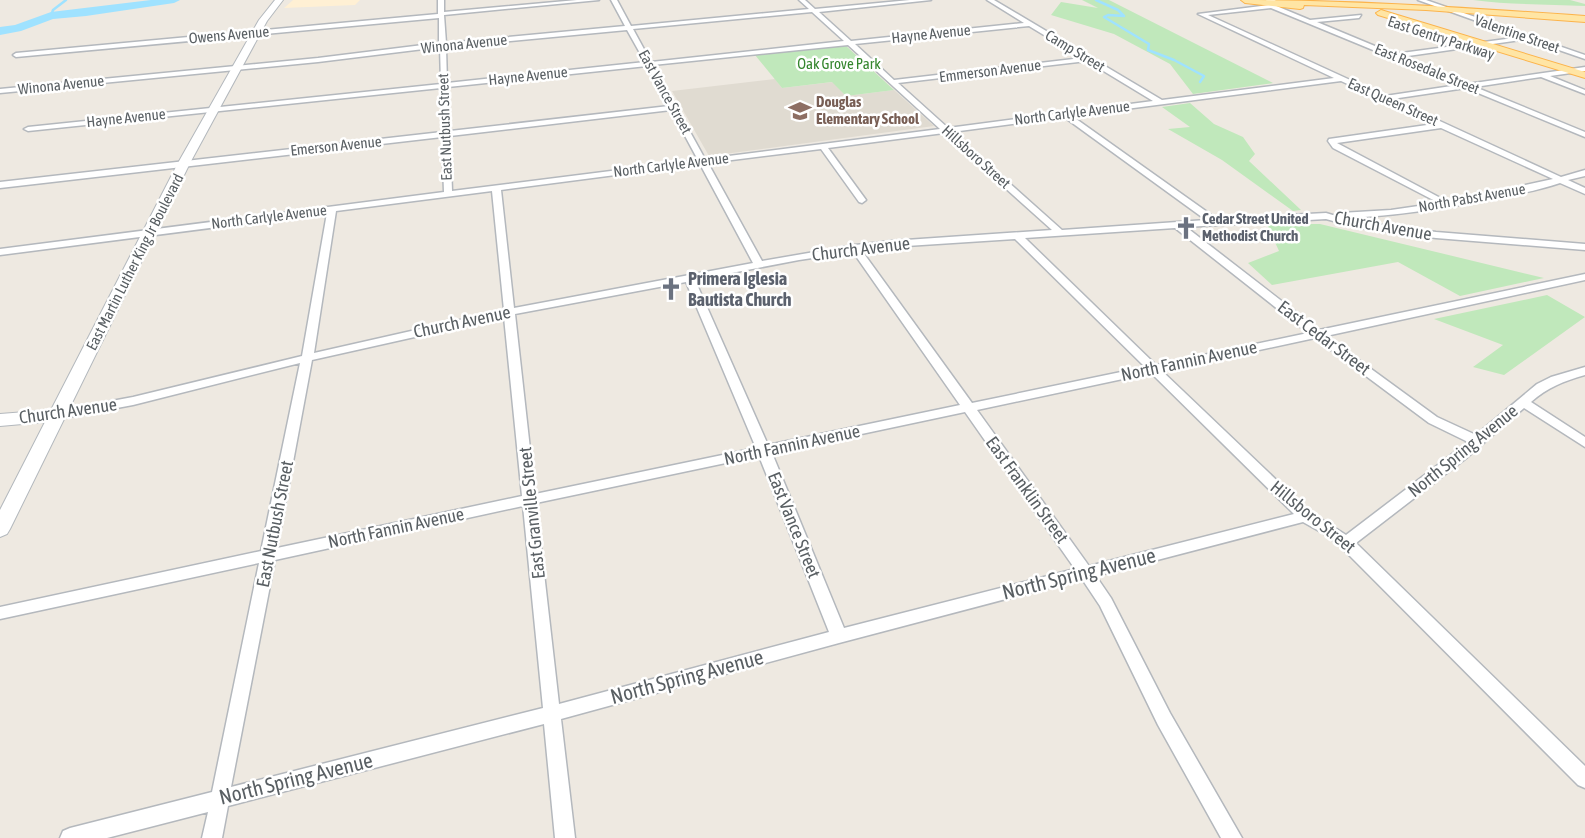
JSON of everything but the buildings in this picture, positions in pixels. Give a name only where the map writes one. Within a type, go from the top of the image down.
[{"type":"main road","name":"East Martin Luther King Jr Boulevard","points":[[0,529],[184,164],[267,14],[279,0]]},
{"type":"main road","points":[[1245,0],[1370,14],[1447,9]]},
{"type":"main road","points":[[1286,4],[1294,2],[1348,5],[1370,14],[1447,9],[1585,19]]},
{"type":"main road","points":[[1423,10],[1410,12],[1404,16],[1431,28]]},
{"type":"main road","name":"East Gentry Parkway","points":[[1370,14],[1405,27],[1585,83]]},
{"type":"main road","name":"East Gentry Parkway","points":[[1370,14],[1431,28],[1585,75]]},
{"type":"main road","name":"Church Avenue","points":[[0,420],[58,415]]},
{"type":"street","name":"East Nutbush Street","points":[[441,0],[448,194]]},
{"type":"street","name":"Owens Avenue","points":[[16,55],[596,0]]},
{"type":"street","name":"East Vance Street","points":[[614,0],[759,264]]},
{"type":"street","name":"Hillsboro Street","points":[[802,0],[1060,233]]},
{"type":"street","name":"Winona Avenue","points":[[0,91],[238,68],[442,45],[928,0]]},
{"type":"street","name":"Camp Street","points":[[990,0],[1160,102]]},
{"type":"street","name":"Valentine Street","points":[[1421,0],[1585,57]]},
{"type":"street","name":"East Queen Street","points":[[1272,3],[1201,14],[1585,191]]},
{"type":"street","name":"East Rosedale Street","points":[[1272,3],[1309,21],[1585,135]]},
{"type":"street","points":[[1309,21],[1370,14]]},
{"type":"street","name":"Hayne Avenue","points":[[28,129],[1029,24]]},
{"type":"street","points":[[1393,56],[1528,37]]},
{"type":"street","points":[[1564,50],[1578,48]]},
{"type":"street","name":"Emmerson Avenue","points":[[893,82],[1087,59]]},
{"type":"street","points":[[1385,98],[1585,69]]},
{"type":"street","points":[[1540,76],[1585,92]]},
{"type":"street","name":"North Carlyle Avenue","points":[[0,252],[1342,79]]},
{"type":"street","name":"Emerson Avenue","points":[[0,185],[673,108]]},
{"type":"street","points":[[1064,114],[1215,222]]},
{"type":"street","points":[[1444,125],[1332,141],[1336,146],[1445,203]]},
{"type":"street","points":[[822,145],[862,200]]},
{"type":"street","name":"North Pabst Avenue","points":[[1326,216],[1368,214],[1445,203],[1543,185],[1561,180],[1568,175],[1585,173]]},
{"type":"street","name":"East Granville Street","points":[[496,188],[531,501],[565,838]]},
{"type":"street","name":"East Nutbush Street","points":[[212,838],[307,358],[332,209]]},
{"type":"street","name":"Church Avenue","points":[[58,415],[134,401],[307,358],[510,312],[759,264],[855,248],[1215,222],[1326,216],[1359,225],[1436,235],[1585,247]]},
{"type":"street","name":"East Cedar Street","points":[[1177,225],[1318,335],[1433,420],[1477,441]]},
{"type":"street","name":"Hillsboro Street","points":[[1018,236],[1305,516],[1333,532],[1346,543],[1585,779]]},
{"type":"street","name":"East Franklin Street","points":[[855,248],[1106,602],[1164,719],[1232,838]]},
{"type":"street","name":"East Vance Street","points":[[689,277],[764,451],[839,636]]},
{"type":"street","name":"North Fannin Avenue","points":[[0,613],[269,554],[531,501],[1585,277]]},
{"type":"street","name":"North Spring Avenue","points":[[1346,543],[1477,441],[1541,387],[1555,380],[1585,371]]},
{"type":"street","points":[[1523,402],[1585,443]]},
{"type":"street","name":"North Spring Avenue","points":[[70,838],[552,714],[839,636],[1305,516]]},
{"type":"shaded area","points":[[293,0],[360,0],[355,5],[284,8]]},
{"type":"shaded area","name":"Douglas Elementary School","points":[[775,79],[782,88],[833,82],[846,96],[894,90],[934,126],[709,156],[672,91]]},
{"type":"green space","points":[[1082,0],[1109,0],[1273,83],[1193,94],[1170,64],[1114,34],[1051,15],[1061,2],[1098,8]]},
{"type":"green space","points":[[1473,0],[1570,0],[1585,4],[1585,6],[1515,4]]},
{"type":"green space","name":"Oak Grove Park","points":[[845,45],[894,90],[846,96],[832,82],[782,88],[755,55]]},
{"type":"green space","points":[[1190,103],[1214,124],[1243,137],[1255,154],[1249,161],[1301,210],[1293,211],[1222,160],[1168,129],[1190,127],[1162,107]]},
{"type":"green space","points":[[1320,224],[1544,278],[1460,296],[1398,262],[1272,285],[1248,263],[1279,251],[1267,225]]},
{"type":"green space","points":[[1547,295],[1585,317],[1504,375],[1473,367],[1503,345],[1434,319]]},
{"type":"waterway","points":[[51,16],[53,10],[66,0]]},
{"type":"waterway","points":[[0,31],[17,28],[51,16],[86,13],[174,0]]},
{"type":"waterway","points":[[1096,0],[1118,10],[1124,16],[1108,15],[1104,17],[1149,44],[1148,50],[1174,60],[1204,76],[1200,82]]},
{"type":"place","name":"Douglas Elementary School","points":[[800,111]]},
{"type":"place","name":"Cedar Street United Methodist Church","points":[[1186,228]]},
{"type":"place","name":"Primera Iglesia Bautista Church","points":[[671,289]]}]
